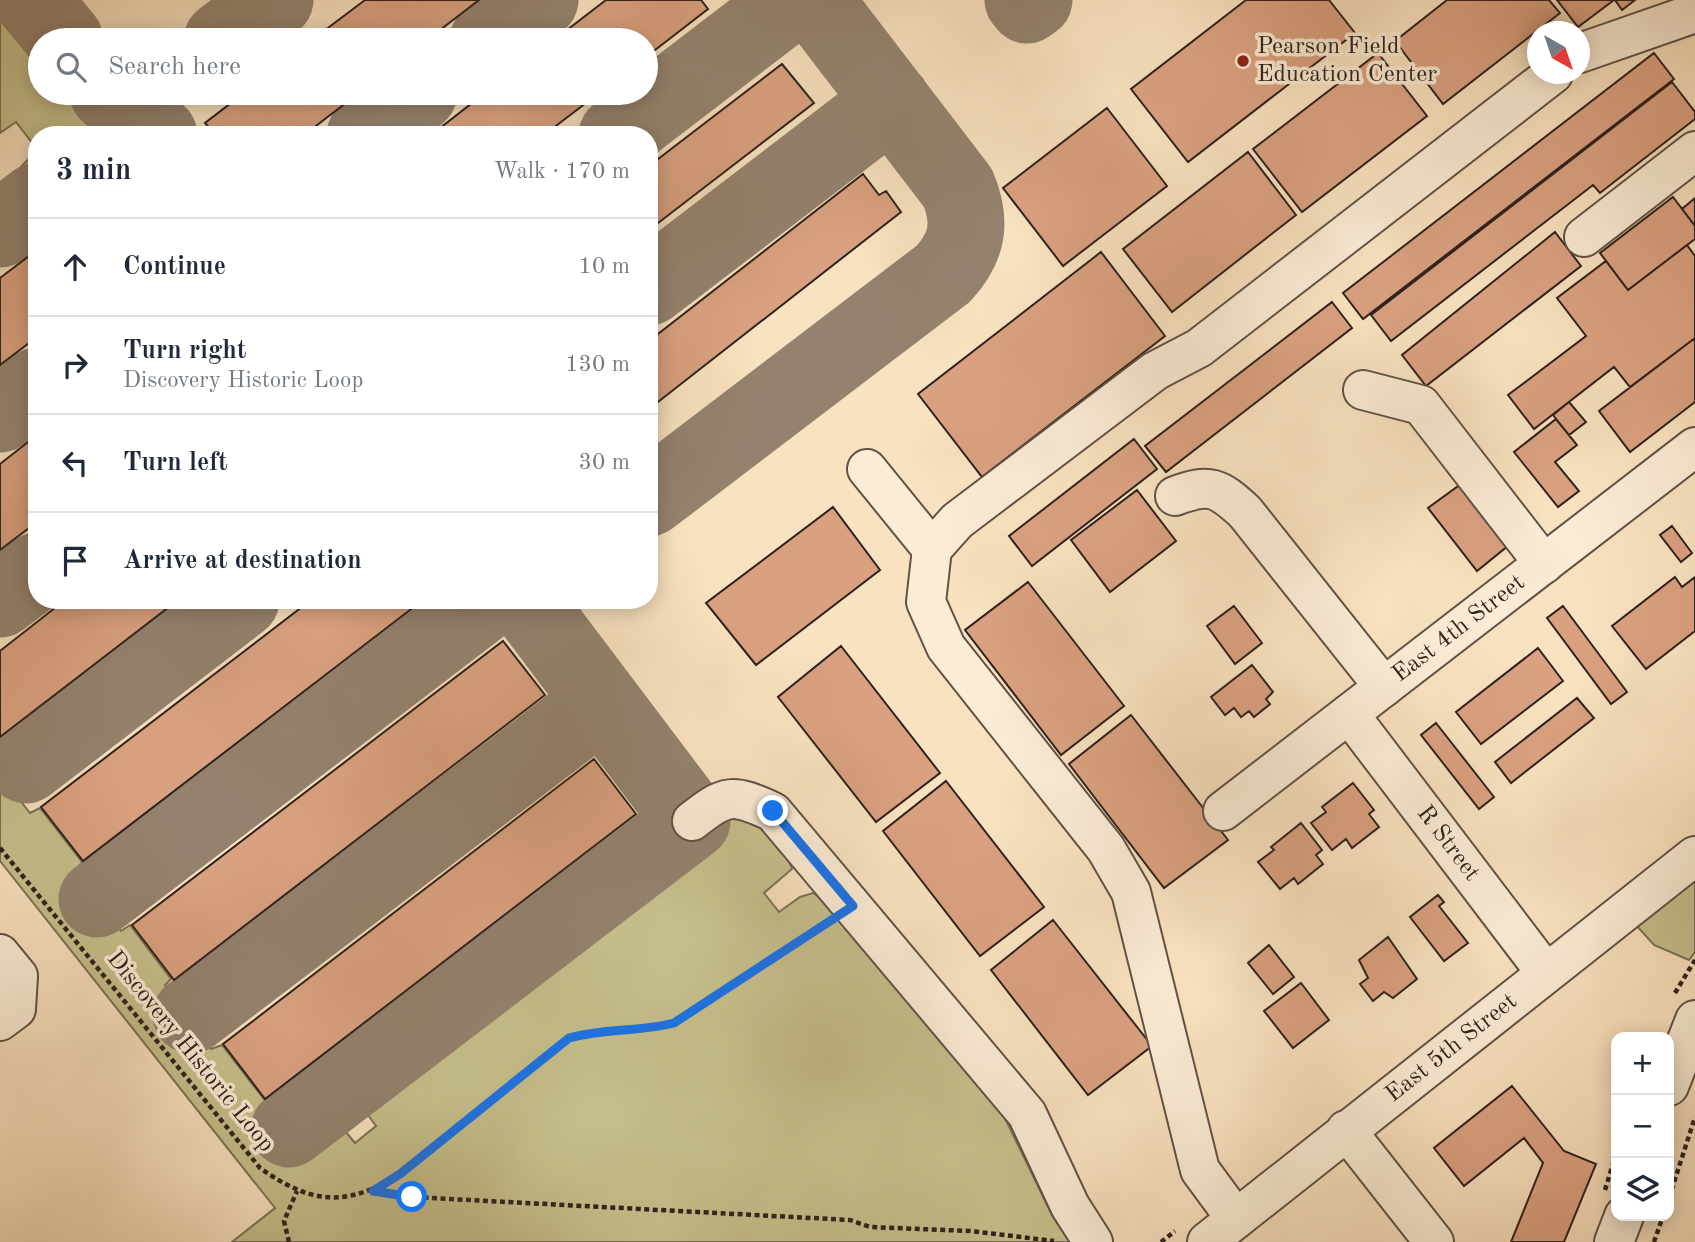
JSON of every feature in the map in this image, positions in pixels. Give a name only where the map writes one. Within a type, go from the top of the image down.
[{"type":"street","points":[[1590,50],[1695,13]]},
{"type":"street","points":[[1222,1231],[1200,1170],[1131,892],[1106,849],[946,647],[926,601],[932,549],[957,521],[1156,371],[1199,348],[1540,84]]},
{"type":"street","points":[[1584,237],[1695,151]]},
{"type":"street","points":[[1363,390],[1421,405],[1544,564]]},
{"type":"street","name":"East 4th Street","points":[[1223,811],[1695,447]]},
{"type":"street","points":[[867,469],[932,549]]},
{"type":"street","points":[[1175,496],[1201,486],[1227,495],[1245,512],[1384,687]]},
{"type":"street","name":"R Street","points":[[1349,714],[1546,973]]},
{"type":"street","points":[[692,821],[719,800],[747,800],[773,811],[1027,1114],[1070,1206],[1093,1242]]},
{"type":"street","name":"East 5th Street","points":[[1222,1231],[1346,1130],[1695,856]]},
{"type":"street","points":[[0,954],[18,976],[16,1009],[0,1021]]},
{"type":"street","points":[[1674,1073],[1695,1020]]},
{"type":"street","points":[[1346,1130],[1434,1242]]},
{"type":"street","points":[[1614,1242],[1622,1221]]},
{"type":"path","name":"Discovery Historic Loop","points":[[0,848],[260,1168],[297,1191],[313,1196],[342,1196],[373,1191],[400,1174],[569,1038],[584,1034],[647,1030],[674,1023],[853,906]]},
{"type":"path","points":[[1674,1182],[1695,1117]]},
{"type":"path","points":[[289,1242],[284,1221],[297,1191]]},
{"type":"path","points":[[373,1191],[412,1197],[850,1220],[870,1227],[970,1231],[1065,1242]]},
{"type":"path","points":[[1654,1242],[1661,1221]]},
{"type":"shaded area","points":[[0,2],[28,37],[28,105],[83,105],[92,116],[93,126],[28,126],[28,137],[16,122],[0,133]]},
{"type":"shaded area","points":[[28,160],[28,178],[20,168]]},
{"type":"shaded area","points":[[0,775],[30,813],[40,808],[82,862],[75,873],[121,931],[130,925],[171,979],[165,985],[211,1049],[222,1045],[295,1139],[332,1115],[355,1143],[376,1126],[355,1097],[731,811],[768,834],[788,858],[792,869],[764,893],[779,912],[800,897],[813,893],[825,900],[999,1106],[1053,1217],[1070,1242],[232,1242],[275,1208],[0,861]]},
{"type":"shaded area","points":[[1695,879],[1695,952],[1689,960],[1654,945],[1635,924]]},
{"type":"building","points":[[365,0],[479,0],[443,28],[328,28]]},
{"type":"building","points":[[606,0],[701,0],[708,9],[658,48],[658,28],[570,28]]},
{"type":"building","name":"Pearson Field Education Center","points":[[1246,0],[1329,0],[1355,33],[1188,162],[1131,89]]},
{"type":"building","points":[[1447,0],[1549,0],[1560,13],[1550,21],[1527,21],[1527,39],[1443,104],[1395,41]]},
{"type":"building","points":[[1557,0],[1614,0],[1586,21],[1573,21]]},
{"type":"building","points":[[1615,0],[1635,0],[1622,10]]},
{"type":"building","points":[[1378,53],[1427,116],[1302,212],[1253,149]]},
{"type":"building","points":[[1654,53],[1674,79],[1363,319],[1343,293]]},
{"type":"building","points":[[782,64],[814,103],[658,223],[658,159]]},
{"type":"building","points":[[1672,82],[1695,112],[1695,119],[1600,193],[1593,185],[1391,341],[1371,315]]},
{"type":"building","points":[[228,105],[343,105],[316,126],[208,126],[205,123]]},
{"type":"building","points":[[470,105],[583,105],[556,126],[443,126]]},
{"type":"building","points":[[1107,108],[1167,186],[1063,266],[1003,188]]},
{"type":"building","points":[[1248,152],[1296,215],[1172,312],[1123,249]]},
{"type":"building","points":[[863,174],[879,195],[886,191],[901,212],[658,402],[658,334]]},
{"type":"building","points":[[1673,197],[1695,226],[1695,239],[1628,290],[1600,253]]},
{"type":"building","points":[[1695,198],[1695,226],[1682,209]]},
{"type":"building","points":[[1555,232],[1581,266],[1426,386],[1402,355]]},
{"type":"building","points":[[1687,245],[1695,256],[1695,338],[1630,387],[1614,367],[1534,429],[1508,395],[1586,336],[1557,298],[1606,261],[1628,290]]},
{"type":"building","points":[[1101,252],[1165,336],[982,477],[918,394]]},
{"type":"building","points":[[28,257],[28,344],[0,365],[0,278]]},
{"type":"building","points":[[1332,302],[1352,328],[1166,472],[1145,446]]},
{"type":"building","points":[[1695,338],[1695,402],[1630,452],[1599,411]]},
{"type":"building","points":[[1569,402],[1586,422],[1569,435],[1553,415]]},
{"type":"building","points":[[1556,419],[1577,445],[1555,462],[1579,491],[1558,507],[1514,452]]},
{"type":"building","points":[[1134,439],[1157,469],[1032,566],[1009,536]]},
{"type":"building","points":[[28,442],[28,529],[0,550],[0,464]]},
{"type":"building","points":[[1461,484],[1509,545],[1477,571],[1428,508]]},
{"type":"building","points":[[1137,490],[1176,541],[1110,592],[1071,540]]},
{"type":"building","points":[[833,507],[880,570],[756,665],[706,603]]},
{"type":"building","points":[[1672,526],[1692,553],[1681,562],[1660,535]]},
{"type":"building","points":[[1675,577],[1682,587],[1695,577],[1695,631],[1646,669],[1612,626]]},
{"type":"building","points":[[1028,582],[1124,706],[1061,755],[965,630]]},
{"type":"building","points":[[1234,606],[1262,643],[1235,664],[1207,626]]},
{"type":"building","points":[[1563,606],[1627,692],[1611,704],[1547,618]]},
{"type":"building","points":[[54,609],[166,609],[0,737],[0,651]]},
{"type":"building","points":[[299,609],[411,609],[83,861],[41,807]]},
{"type":"building","points":[[503,641],[545,695],[174,980],[132,925]]},
{"type":"building","points":[[841,646],[940,773],[876,822],[778,697]]},
{"type":"building","points":[[1538,648],[1563,681],[1481,744],[1456,712]]},
{"type":"building","points":[[1252,665],[1273,692],[1266,699],[1270,704],[1254,717],[1249,711],[1241,717],[1234,708],[1225,715],[1211,697]]},
{"type":"building","points":[[1577,698],[1594,718],[1511,783],[1495,762]]},
{"type":"building","points":[[1131,715],[1228,840],[1164,888],[1069,764]]},
{"type":"building","points":[[1436,723],[1494,797],[1479,809],[1421,735]]},
{"type":"building","points":[[594,759],[636,814],[265,1099],[223,1044]]},
{"type":"building","points":[[946,781],[1044,907],[980,956],[883,831]]},
{"type":"building","points":[[1353,783],[1374,810],[1369,814],[1379,827],[1352,848],[1346,839],[1332,850],[1311,823],[1326,812],[1322,807]]},
{"type":"building","points":[[1301,823],[1322,850],[1316,855],[1323,864],[1298,884],[1294,878],[1280,889],[1258,862],[1274,850],[1271,847]]},
{"type":"building","points":[[1438,895],[1444,902],[1439,906],[1468,943],[1444,961],[1410,917]]},
{"type":"building","points":[[1053,920],[1152,1046],[1088,1095],[991,970]]},
{"type":"building","points":[[1388,937],[1417,979],[1393,998],[1384,992],[1373,1001],[1360,984],[1368,978],[1359,960]]},
{"type":"building","points":[[1269,945],[1294,977],[1273,994],[1248,963]]},
{"type":"building","points":[[1301,983],[1329,1020],[1293,1048],[1264,1011]]},
{"type":"building","points":[[1512,1086],[1564,1151],[1596,1164],[1564,1242],[1511,1242],[1543,1163],[1524,1138],[1464,1186],[1434,1148]]},
{"type":"taxiway","points":[[32,0],[55,28]]},
{"type":"taxiway","points":[[238,28],[275,0]]},
{"type":"taxiway","points":[[504,28],[540,0]]},
{"type":"taxiway","points":[[658,104],[793,0]]},
{"type":"taxiway","points":[[658,491],[943,274],[962,244],[966,223],[958,188],[814,0]]},
{"type":"taxiway","points":[[1023,0],[1027,5],[1034,0]]},
{"type":"taxiway","points":[[658,280],[892,101]]},
{"type":"taxiway","points":[[123,105],[148,126]]},
{"type":"taxiway","points":[[377,126],[404,105]]},
{"type":"taxiway","points":[[629,126],[656,105]]},
{"type":"taxiway","points":[[0,229],[28,208]]},
{"type":"taxiway","points":[[0,414],[28,393]]},
{"type":"taxiway","points":[[0,599],[28,578]]},
{"type":"taxiway","points":[[26,765],[229,609]]},
{"type":"taxiway","points":[[97,899],[476,609]]},
{"type":"taxiway","points":[[289,1129],[692,821],[532,609]]},
{"type":"taxiway","points":[[191,1015],[602,702]]},
{"type":"place","name":"Pearson Field Education Center","points":[[1243,61]]},
{"type":"route","points":[[412,1197],[373,1191],[400,1174],[569,1038],[584,1034],[647,1030],[674,1023],[853,906],[773,811]]}]
